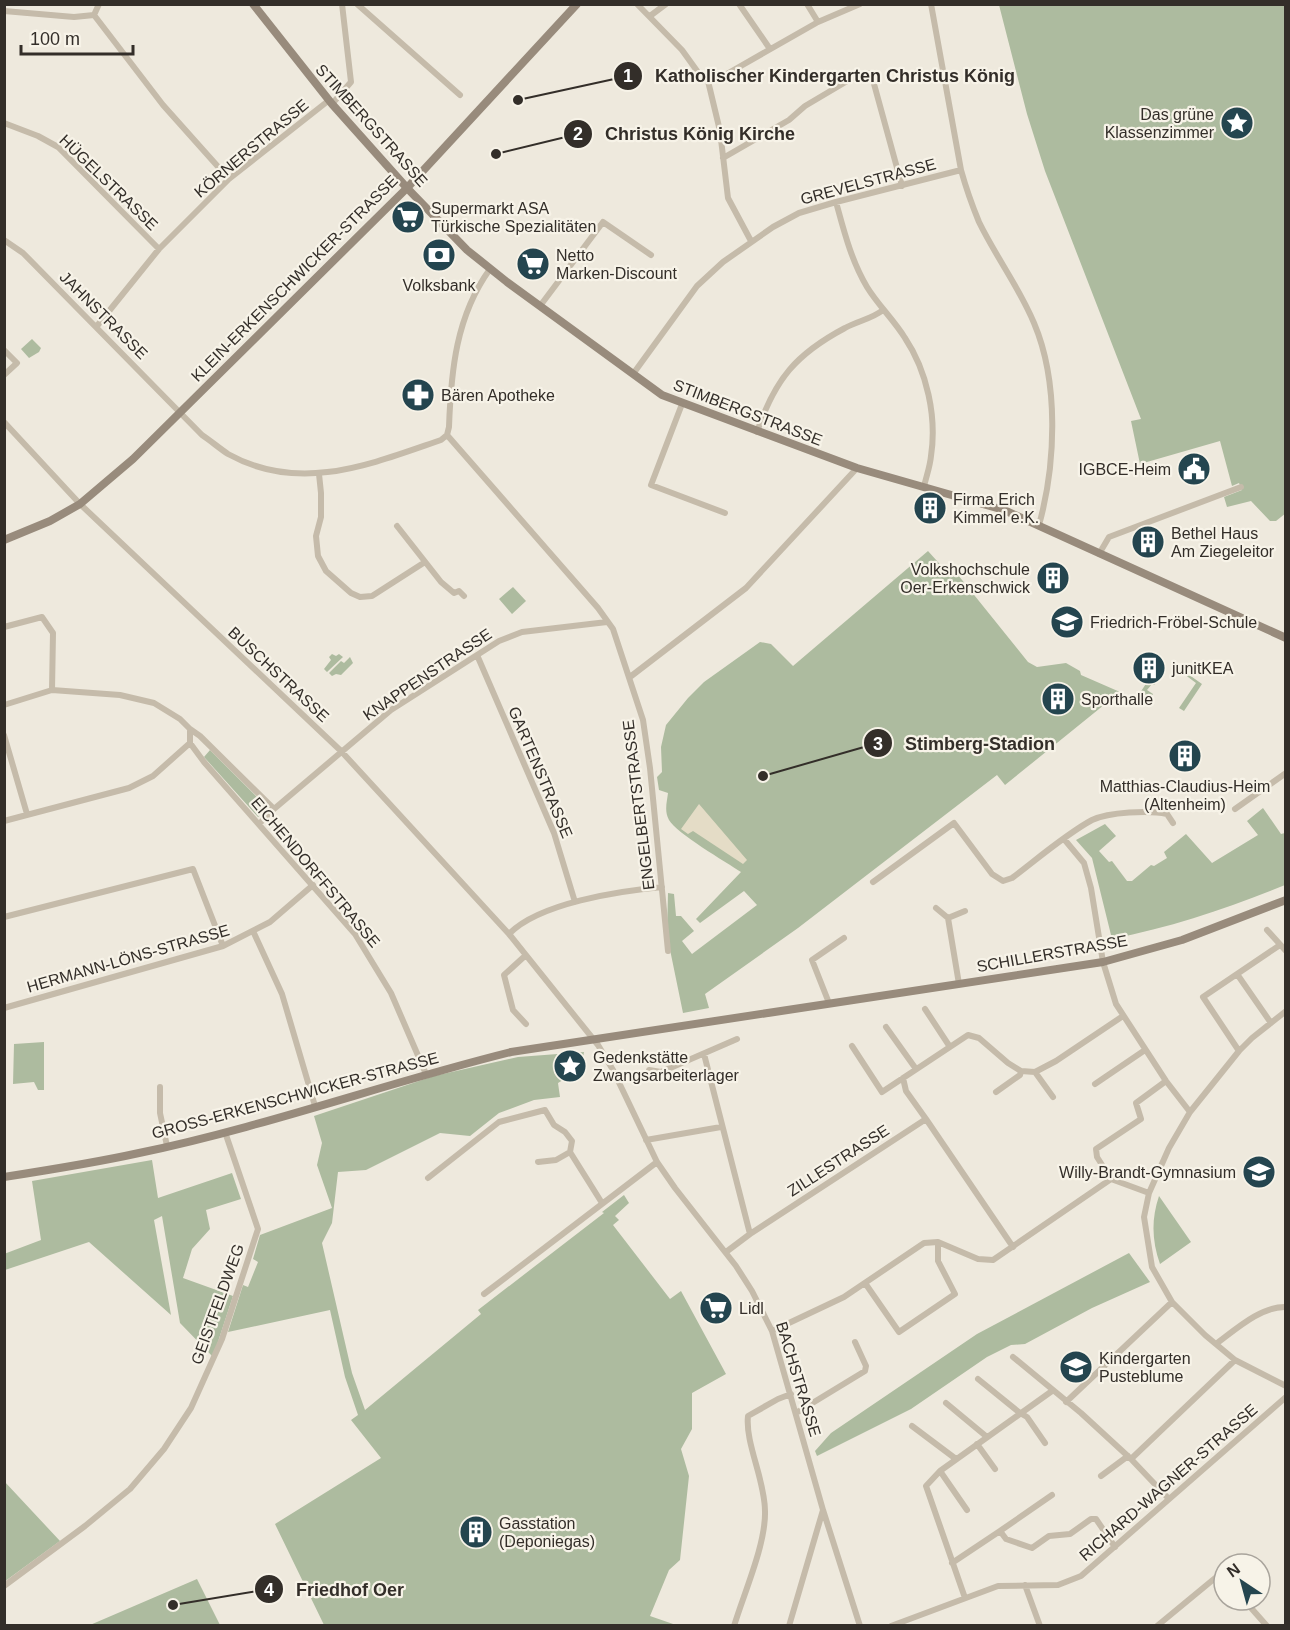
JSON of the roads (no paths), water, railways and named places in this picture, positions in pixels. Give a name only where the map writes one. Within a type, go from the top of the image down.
[{"type":"street","points":[[94,15],[99,4]]},
{"type":"street","name":"STIMBERGSTRASSE","points":[[252,4],[330,103],[468,251],[662,395],[857,468],[1004,510],[1286,638]]},
{"type":"street","name":"KÖRNERSTRASSE","points":[[97,326],[159,249],[230,179],[330,103],[351,82],[342,4]]},
{"type":"street","points":[[357,4],[459,95]]},
{"type":"street","name":"KLEIN-ERKENSCHWICKER-STRASSE","points":[[4,540],[50,521],[80,504],[133,459],[407,188],[577,4]]},
{"type":"street","points":[[637,4],[682,50],[700,75],[708,81],[720,131],[728,198],[751,241]]},
{"type":"street","points":[[650,16],[666,4]]},
{"type":"street","points":[[739,4],[770,49]]},
{"type":"street","points":[[807,4],[818,22]]},
{"type":"street","points":[[708,81],[718,79],[818,22],[860,4]]},
{"type":"street","points":[[931,4],[969,197],[980,223],[1011,276],[1035,324],[1044,359],[1053,417],[1049,473],[1039,525]]},
{"type":"street","points":[[4,12],[74,17],[94,15]]},
{"type":"street","points":[[94,15],[163,105],[230,179]]},
{"type":"street","points":[[723,158],[789,120],[805,106],[854,77],[871,73],[902,186]]},
{"type":"street","name":"HÜGELSTRASSE","points":[[4,123],[38,136],[58,147],[159,249]]},
{"type":"street","name":"GREVELSTRASSE","points":[[633,374],[697,286],[751,241],[799,213],[962,170]]},
{"type":"street","points":[[836,202],[850,253],[866,286],[905,338],[915,356],[929,400],[933,427],[931,456],[924,487]]},
{"type":"street","points":[[540,306],[603,222],[651,255]]},
{"type":"street","name":"JAHNSTRASSE","points":[[4,240],[23,253],[202,435],[237,458],[267,469],[320,474],[352,470],[441,440],[447,435]]},
{"type":"street","points":[[447,435],[450,427],[451,379],[458,340],[472,300],[490,269]]},
{"type":"street","points":[[757,432],[774,391],[790,367],[808,349],[851,324],[877,315],[883,310]]},
{"type":"street","points":[[4,350],[17,363],[4,375]]},
{"type":"street","points":[[682,404],[651,485],[725,513]]},
{"type":"street","name":"BUSCHSTRASSE","points":[[4,422],[80,504],[341,751],[509,934],[593,1039]]},
{"type":"street","name":"ENGELBERTSTRASSE","points":[[447,435],[598,608],[613,629],[630,677],[645,731],[668,951]]},
{"type":"street","points":[[630,677],[746,588],[857,468]]},
{"type":"street","points":[[320,474],[321,517],[316,536],[318,556],[326,571],[351,593],[360,597],[372,596],[425,562]]},
{"type":"street","points":[[1099,554],[1109,537],[1241,487]]},
{"type":"street","points":[[397,526],[441,582],[454,593],[459,591],[464,596]]},
{"type":"street","points":[[4,627],[42,617],[53,633],[52,690]]},
{"type":"street","name":"KNAPPENSTRASSE","points":[[259,824],[391,710],[499,641],[522,632],[607,622]]},
{"type":"street","name":"GARTENSTRASSE","points":[[477,655],[554,833],[575,902]]},
{"type":"street","name":"EICHENDORFFSTRASSE","points":[[4,705],[52,690],[120,695],[154,703],[180,719],[200,736],[274,809]]},
{"type":"street","points":[[4,821],[129,789],[153,776],[190,743],[190,729]]},
{"type":"street","points":[[4,735],[27,814]]},
{"type":"street","name":"EICHENDORFFSTRASSE","points":[[190,743],[204,762],[355,934],[391,993],[426,1074]]},
{"type":"street","points":[[1235,809],[1286,773]]},
{"type":"street","points":[[873,882],[954,823],[992,874],[1002,881],[1012,878],[1093,820],[1111,815],[1158,812],[1167,814],[1173,823]]},
{"type":"street","points":[[1064,839],[1084,863],[1110,990],[1123,1016],[1145,1050],[1190,1112]]},
{"type":"street","points":[[4,917],[193,869],[223,946]]},
{"type":"street","name":"HERMANN-LÖNS-STRASSE","points":[[4,1008],[223,946],[270,922],[314,885]]},
{"type":"street","points":[[509,934],[516,927],[537,915],[575,902],[662,886]]},
{"type":"street","name":"SCHILLERSTRASSE","points":[[593,1039],[1103,962],[1174,943],[1286,900]]},
{"type":"street","points":[[936,908],[948,918],[965,911]]},
{"type":"street","name":"SCHILLERSTRASSE","points":[[948,918],[959,984]]},
{"type":"street","points":[[1268,930],[1286,951]]},
{"type":"street","points":[[253,931],[282,994],[315,1106]]},
{"type":"street","points":[[829,1003],[812,960],[844,938]]},
{"type":"street","points":[[1239,1051],[1203,997],[1280,945]]},
{"type":"street","points":[[526,955],[504,975],[513,1010],[526,1024]]},
{"type":"street","points":[[1237,974],[1271,1023]]},
{"type":"street","points":[[925,1009],[950,1047]]},
{"type":"street","points":[[1286,1011],[1239,1051],[1190,1112],[1169,1148],[1149,1192],[1144,1217],[1150,1259],[1161,1285],[1172,1302],[1235,1360],[1286,1386]]},
{"type":"street","points":[[852,1046],[882,1092],[968,1035],[980,1038],[1008,1063],[1021,1071],[1035,1072],[1056,1061],[1123,1016]]},
{"type":"street","points":[[886,1027],[916,1069]]},
{"type":"street","name":"GROSS-ERKENSCHWICKER-STRASSE","points":[[4,1177],[167,1146],[511,1052],[593,1039]]},
{"type":"street","name":"BACHSTRASSE","points":[[593,1039],[613,1070],[657,1162],[753,1291],[772,1331],[823,1510],[860,1626]]},
{"type":"street","points":[[649,1070],[661,1072],[737,1039]]},
{"type":"street","points":[[1095,1084],[1145,1050]]},
{"type":"street","points":[[704,1054],[750,1234]]},
{"type":"street","points":[[996,1092],[1020,1075],[1021,1071]]},
{"type":"street","points":[[1035,1072],[1053,1097]]},
{"type":"street","points":[[903,1078],[906,1092],[1013,1247]]},
{"type":"street","points":[[1149,1192],[1111,1179],[1097,1156],[1096,1149],[1141,1119],[1136,1103],[1166,1081]]},
{"type":"street","points":[[160,1087],[160,1113],[167,1146]]},
{"type":"street","points":[[428,1178],[499,1122],[544,1110],[554,1125],[565,1132],[572,1141],[570,1152],[602,1203]]},
{"type":"street","name":"ZILLESTRASSE","points":[[726,1252],[926,1119]]},
{"type":"street","points":[[646,1140],[721,1127]]},
{"type":"street","name":"GEISTFELDWEG","points":[[4,1586],[85,1526],[130,1489],[164,1449],[191,1408],[222,1339],[258,1229],[225,1132]]},
{"type":"street","points":[[538,1162],[556,1160],[570,1152]]},
{"type":"street","points":[[484,1294],[657,1162]]},
{"type":"street","points":[[772,1331],[844,1297],[924,1243],[938,1242],[978,1260],[993,1260],[1111,1179]]},
{"type":"street","points":[[865,1283],[899,1332],[956,1293],[938,1261],[938,1242]]},
{"type":"street","points":[[1066,1402],[1172,1302]]},
{"type":"street","points":[[1216,1344],[1257,1316],[1278,1307],[1286,1307]]},
{"type":"street","points":[[796,1413],[864,1371],[866,1366],[855,1342]]},
{"type":"street","points":[[1013,1357],[1081,1413],[1130,1458],[1169,1499]]},
{"type":"street","points":[[1101,1476],[1130,1458],[1235,1360]]},
{"type":"street","points":[[978,1378],[1027,1417],[1045,1443]]},
{"type":"street","points":[[965,1598],[926,1486],[940,1471],[1052,1391]]},
{"type":"street","points":[[734,1626],[760,1545],[766,1512],[762,1481],[747,1427],[748,1416],[791,1394]]},
{"type":"street","name":"RICHARD-WAGNER-STRASSE","points":[[891,1626],[998,1586],[1058,1585],[1082,1576],[1286,1396]]},
{"type":"street","points":[[946,1403],[987,1437]]},
{"type":"street","points":[[912,1426],[956,1459]]},
{"type":"street","points":[[977,1444],[994,1469]]},
{"type":"street","points":[[940,1471],[967,1510]]},
{"type":"street","points":[[952,1563],[1052,1495]]},
{"type":"street","points":[[789,1626],[823,1510]]},
{"type":"street","points":[[1000,1531],[1006,1539],[1032,1548],[1049,1536],[1070,1534],[1096,1519],[1115,1546]]},
{"type":"street","points":[[1156,1626],[1212,1580]]},
{"type":"street","points":[[1025,1585],[1040,1626]]},
{"type":"street","points":[[1255,1612],[1267,1626]]},
{"type":"place","name":"Katholischer Kindergarten Christus König","points":[[518,100]]},
{"type":"place","name":"Das grüne Klassenzimmer","points":[[1237,123]]},
{"type":"place","name":"Christus König Kirche","points":[[496,154]]},
{"type":"place","name":"Supermarkt ASA Türkische Spezialitäten","points":[[408,217]]},
{"type":"place","name":"Volksbank","points":[[439,255]]},
{"type":"place","name":"Netto Marken-Discount","points":[[533,264]]},
{"type":"place","name":"Bären Apotheke","points":[[418,395]]},
{"type":"place","name":"IGBCE-Heim","points":[[1194,469]]},
{"type":"place","name":"Firma Erich Kimmel e.K.","points":[[930,508]]},
{"type":"place","name":"Bethel Haus Am Ziegeleitor","points":[[1148,542]]},
{"type":"place","name":"Volkshochschule Oer-Erkenschwick","points":[[1053,578]]},
{"type":"place","name":"Friedrich-Fröbel-Schule","points":[[1067,622]]},
{"type":"place","name":"junitKEA","points":[[1149,668]]},
{"type":"place","name":"Sporthalle","points":[[1058,699]]},
{"type":"place","name":"Matthias-Claudius-Heim (Altenheim)","points":[[1185,756]]},
{"type":"place","name":"Stimberg-Stadion","points":[[763,776]]},
{"type":"place","name":"Gedenkstätte Zwangsarbeiterlager","points":[[570,1066]]},
{"type":"place","name":"Willy-Brandt-Gymnasium","points":[[1259,1172]]},
{"type":"place","name":"Lidl","points":[[716,1308]]},
{"type":"place","name":"Kindergarten Pusteblume","points":[[1076,1367]]},
{"type":"place","name":"Gasstation (Deponiegas)","points":[[476,1532]]},
{"type":"place","name":"Friedhof Oer","points":[[173,1605]]}]
